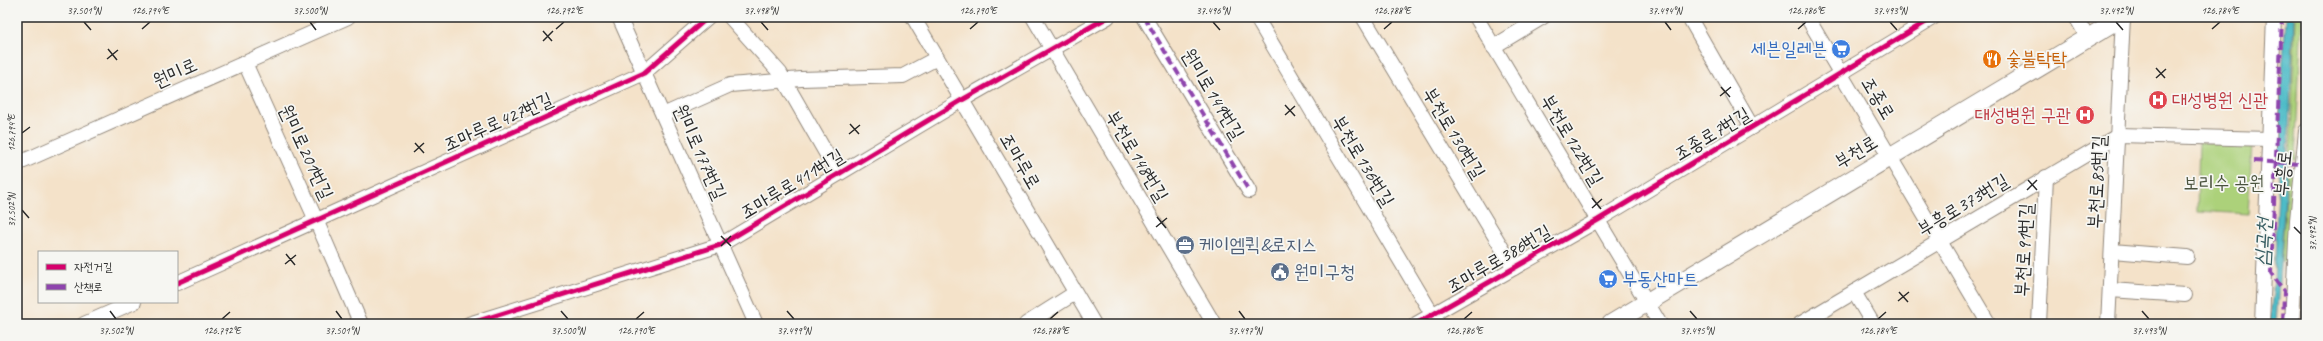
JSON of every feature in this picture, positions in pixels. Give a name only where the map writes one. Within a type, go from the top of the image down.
[{"type":"main road","name":"부천로","points":[[1611,324],[2123,17]]},
{"type":"street","name":"원미로","points":[[17,164],[348,17]]},
{"type":"street","name":"원미로177번길","points":[[619,17],[756,324]]},
{"type":"street","name":"조마루로427번길","points":[[178,283],[644,73],[708,17]]},
{"type":"street","points":[[730,17],[757,46],[784,80],[838,174]]},
{"type":"street","name":"조마루로","points":[[913,17],[1094,324]]},
{"type":"street","name":"부천로148번길","points":[[1033,17],[1214,324]]},
{"type":"street","name":"조마루로411번길","points":[[469,324],[720,245],[962,100],[1108,17]]},
{"type":"street","name":"원미로149번길","points":[[1144,17],[1249,191]]},
{"type":"street","name":"부천로136번길","points":[[1256,17],[1435,320]]},
{"type":"street","name":"부천로130번길","points":[[1363,17],[1514,268]]},
{"type":"street","name":"부천로122번길","points":[[1476,17],[1660,324]]},
{"type":"street","points":[[1494,47],[1543,17]]},
{"type":"street","points":[[1689,17],[1752,127]]},
{"type":"street","name":"조종로","points":[[1807,17],[1891,156],[1939,241],[1989,324]]},
{"type":"street","name":"조종로7번길","points":[[1598,220],[1934,17]]},
{"type":"street","points":[[2076,17],[2088,38]]},
{"type":"street","name":"부천로85번길","points":[[2108,324],[2119,134],[2123,17]]},
{"type":"street","name":"부흥로","points":[[2262,324],[2274,17]]},
{"type":"street","points":[[663,115],[730,85],[784,80],[903,76],[937,58]]},
{"type":"street","name":"원미로201번길","points":[[245,63],[316,220],[360,324]]},
{"type":"street","points":[[2119,134],[2269,138]]},
{"type":"street","name":"부흥로373번길","points":[[1800,324],[2119,134]]},
{"type":"street","name":"부흥로","points":[[2292,324],[2302,220],[2306,136]]},
{"type":"street","name":"부천로91번길","points":[[2039,324],[2046,178]]},
{"type":"street","name":"조마루로386번길","points":[[1416,324],[1435,320],[1514,268],[1598,220]]},
{"type":"street","points":[[2112,251],[2188,257]]},
{"type":"street","points":[[2110,290],[2185,296]]},
{"type":"street","points":[[1854,292],[1873,324]]},
{"type":"street","points":[[1026,324],[1076,293]]},
{"type":"street","points":[[84,324],[132,303]]},
{"type":"green space","points":[[2295,17],[2302,17],[2295,160],[2290,159]]},
{"type":"green space","name":"보리수 공원","points":[[2199,142],[2252,145],[2248,214],[2197,211]]},
{"type":"green space","points":[[2288,170],[2294,171],[2288,261],[2281,261]]},
{"type":"green space","points":[[522,315],[526,324],[491,324]]},
{"type":"water","points":[[2286,17],[2294,17],[2288,153],[2276,324],[2269,324],[2274,282],[2278,188],[2277,141]]},
{"type":"marked path","points":[[1144,17],[1249,191]]},
{"type":"marked path","points":[[2282,17],[2271,273],[2284,291],[2283,324]]},
{"type":"marked path","points":[[2254,161],[2303,164]]},
{"type":"cycle path","points":[[178,283],[644,73],[708,17]]},
{"type":"cycle path","points":[[469,324],[720,245],[962,100],[1108,17]]},
{"type":"cycle path","points":[[1416,324],[1598,220],[1934,17]]},
{"type":"place","name":"세븐일레븐","points":[[1841,49]]},
{"type":"place","name":"숯불탁탁","points":[[1992,59]]},
{"type":"place","name":"대성병원 신관","points":[[2158,100]]},
{"type":"place","name":"대성병원 구관","points":[[2085,115]]},
{"type":"place","name":"케이엠퀵&로지스","points":[[1185,245]]},
{"type":"place","name":"원미구청","points":[[1280,272]]},
{"type":"place","name":"부동산마트","points":[[1608,279]]},
{"type":"water label","name":"심곡천","points":[[2263,242]]}]
